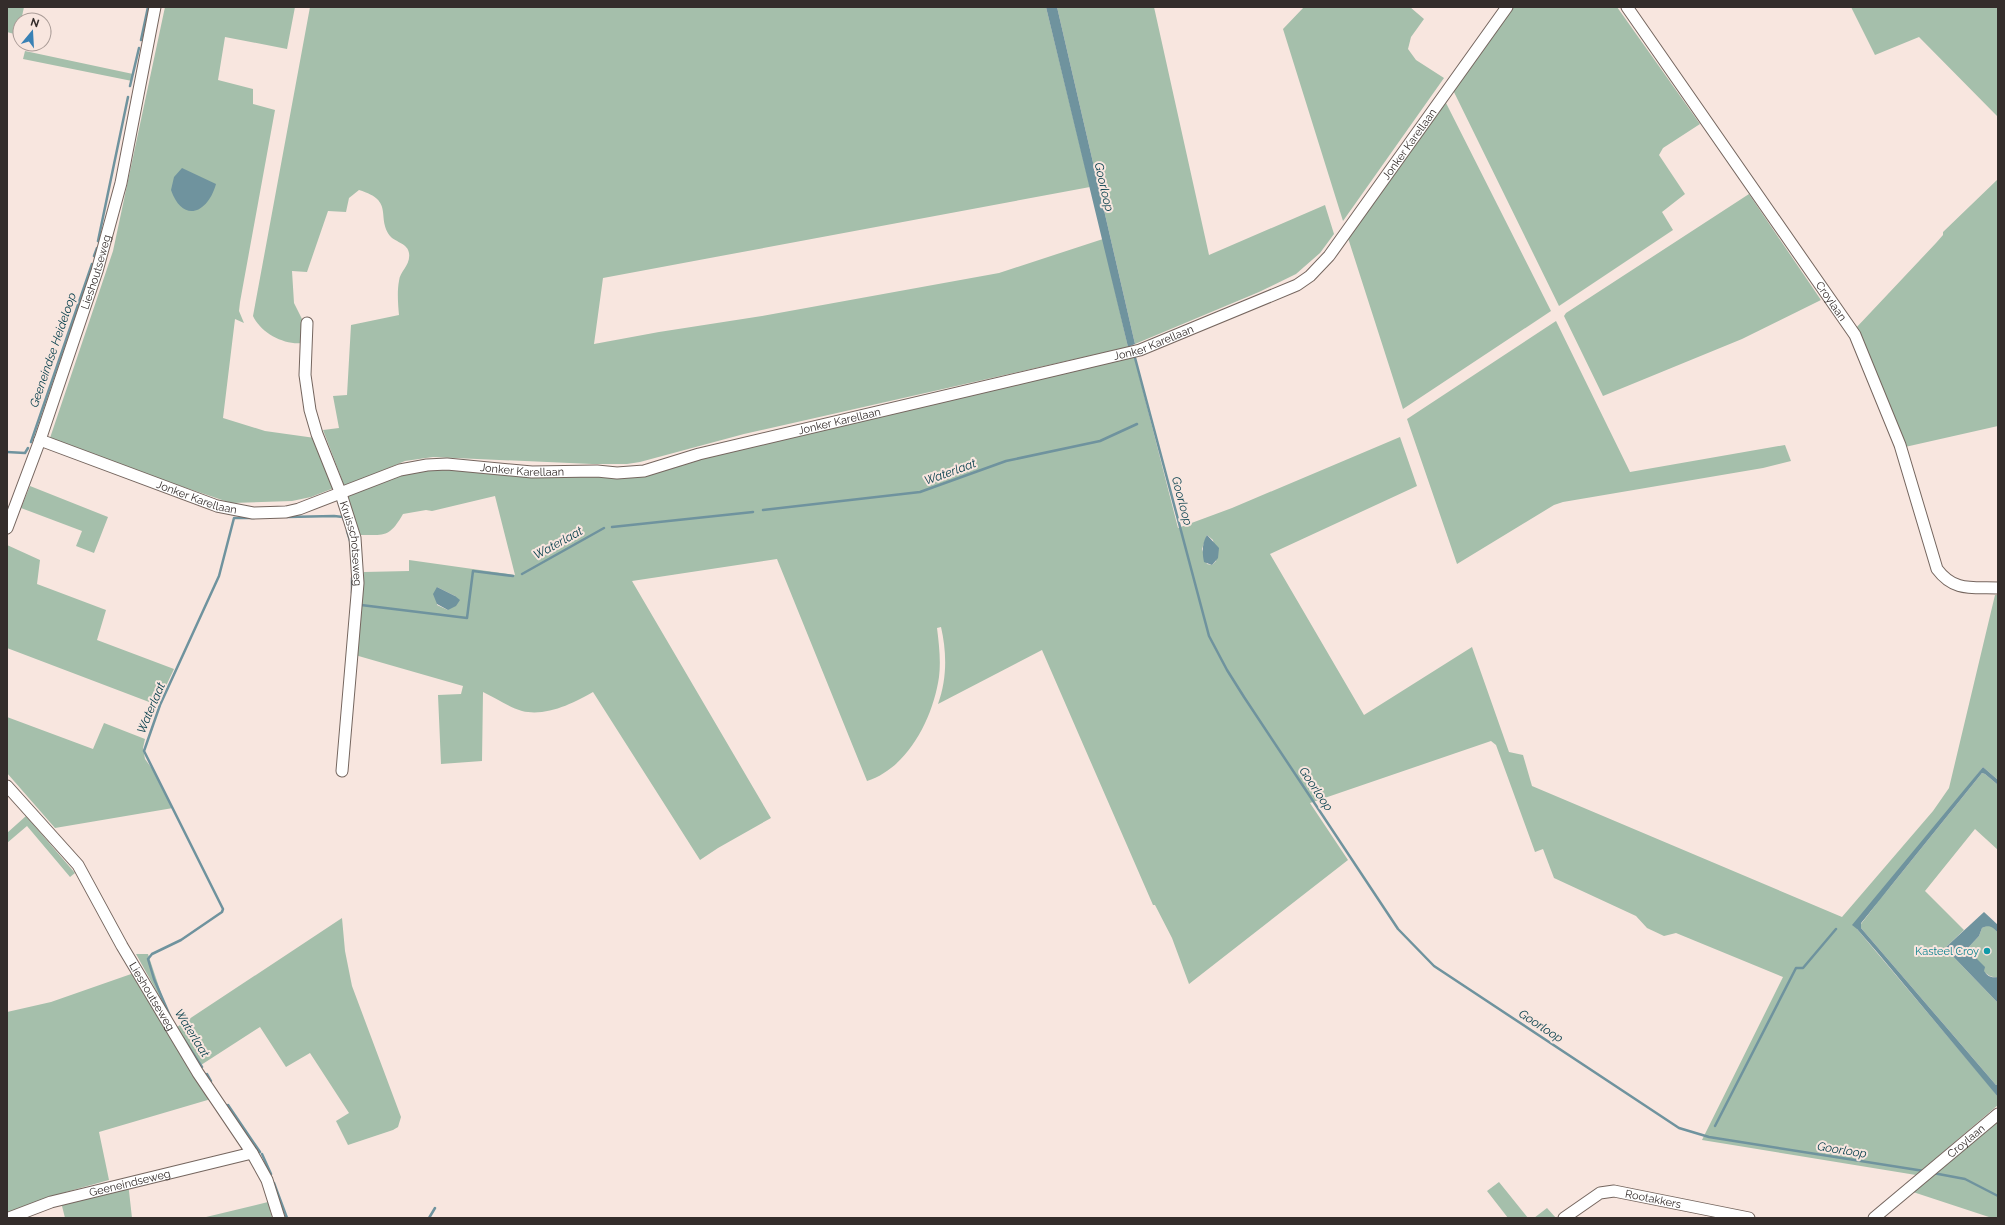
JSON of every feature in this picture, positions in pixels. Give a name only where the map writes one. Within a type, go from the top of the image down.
[{"type":"street","name":"Lieshoutseweg","points":[[7,528],[40,440],[97,271],[121,183],[155,7]]},
{"type":"street","name":"Jonker Karellaan","points":[[40,440],[217,506],[254,513],[286,512],[341,494],[400,470],[427,465],[447,464],[532,472],[597,471],[617,473],[644,471],[699,454],[1140,350],[1297,284],[1310,276],[1329,256],[1507,7]]},
{"type":"street","name":"Croylaan","points":[[1627,7],[1855,335],[1900,445],[1937,569],[1945,579],[1958,587],[1998,588]]},
{"type":"street","name":"Kruisschotseweg","points":[[308,323],[305,375],[310,410],[317,434],[341,494],[355,538],[358,583],[342,771]]},
{"type":"street","name":"Lieshoutseweg","points":[[7,786],[78,865],[126,953],[198,1072],[252,1153],[267,1180],[279,1218]]},
{"type":"street","name":"Croylaan","points":[[1874,1218],[1998,1114]]},
{"type":"street","name":"Geeneindseweg","points":[[9,1218],[51,1202],[252,1153]]},
{"type":"street","name":"Rootakkers","points":[[1564,1218],[1600,1193],[1614,1191],[1749,1218]]},
{"type":"green space","points":[[7,7],[24,7],[23,12],[12,12],[12,33],[7,32]]},
{"type":"green space","points":[[165,7],[295,7],[287,49],[225,37],[218,80],[253,89],[253,104],[275,110],[240,302],[239,311],[244,323],[235,319],[223,418],[265,431],[315,438],[334,488],[311,497],[292,501],[231,503],[133,470],[50,438],[113,251]]},
{"type":"green space","points":[[310,7],[1046,7],[1090,187],[603,278],[594,344],[762,316],[999,273],[1103,239],[1128,347],[744,434],[640,462],[627,464],[592,464],[433,457],[405,461],[353,483],[344,485],[323,430],[339,428],[333,396],[347,395],[351,325],[399,315],[399,281],[407,264],[409,253],[404,245],[391,237],[384,223],[383,210],[377,199],[370,194],[359,190],[349,198],[346,212],[328,211],[307,272],[292,271],[294,303],[302,319],[302,343],[288,342],[274,337],[262,328],[253,316]]},
{"type":"green space","points":[[1057,7],[1154,7],[1209,255],[1325,205],[1334,234],[1320,253],[1296,274],[1259,292],[1135,344]]},
{"type":"green space","points":[[1304,7],[1410,7],[1424,19],[1411,37],[1408,49],[1416,60],[1444,78],[1343,221],[1283,29]]},
{"type":"green space","points":[[1511,7],[1617,7],[1700,124],[1663,148],[1659,155],[1685,194],[1662,212],[1673,230],[1559,306],[1452,88]]},
{"type":"green space","points":[[1851,7],[1998,7],[1998,117],[1919,37],[1875,55]]},
{"type":"green space","points":[[25,52],[30,52],[133,74],[132,81],[23,59]]},
{"type":"green space","points":[[1444,99],[1551,311],[1403,409],[1348,238]]},
{"type":"green space","points":[[1998,179],[1998,426],[1905,447],[1855,329],[1936,243],[1943,235],[1943,232]]},
{"type":"green space","points":[[1749,194],[1821,300],[1742,339],[1603,396],[1564,316],[1566,313]]},
{"type":"green space","points":[[1556,321],[1630,472],[1785,445],[1791,461],[1763,468],[1563,502],[1554,505],[1457,564],[1407,419]]},
{"type":"green space","points":[[1134,356],[1178,528],[1232,508],[1400,437],[1417,486],[1270,554],[1364,715],[1472,647],[1509,752],[1523,755],[1532,786],[1842,917],[1933,811],[1949,788],[1995,595],[1998,595],[1998,780],[1983,767],[1857,929],[1992,1089],[1998,1097],[1998,1105],[1916,1175],[1702,1140],[1783,977],[1676,933],[1664,936],[1647,928],[1636,916],[1554,878],[1543,849],[1535,852],[1496,745],[1491,741],[1310,803],[1348,860],[1189,984],[1172,938],[1155,905],[1153,905],[1042,650],[938,704],[943,685],[945,656],[941,627],[937,628],[940,671],[931,709],[916,740],[906,753],[895,765],[882,774],[867,781],[777,559],[632,581],[771,818],[700,860],[593,692],[569,704],[550,711],[531,712],[522,711],[512,707],[483,692],[482,761],[441,764],[438,695],[461,694],[463,686],[355,655],[364,572],[409,571],[409,560],[515,575],[495,496],[432,511],[426,510],[403,514],[390,531],[381,535],[359,535],[347,497],[407,472],[432,469],[606,475],[954,399]],"holes":[[[1207,535],[1213,540],[1216,561],[1212,565],[1207,564],[1202,549]],[[437,587],[455,596],[448,610],[437,605]]]},
{"type":"green space","points":[[30,486],[108,517],[94,553],[76,546],[82,531],[21,508]]},
{"type":"green space","points":[[7,545],[40,560],[37,584],[106,610],[97,640],[174,669],[157,705],[7,648]]},
{"type":"green space","points":[[7,717],[93,749],[104,723],[145,739],[143,748],[145,759],[153,770],[173,808],[55,828],[7,773]]},
{"type":"green space","points":[[1982,773],[1998,785],[1998,850],[1975,829],[1925,891],[1964,930],[1945,948],[1998,1003],[1998,1084],[1996,1085],[1861,928],[1861,923]]},
{"type":"green space","points":[[26,816],[75,873],[70,877],[27,826],[7,843],[7,833]]},
{"type":"green space","points":[[342,918],[345,951],[352,986],[401,1117],[398,1127],[393,1130],[348,1145],[336,1121],[349,1113],[310,1053],[286,1067],[260,1027],[201,1065],[177,1027]]},
{"type":"green space","points":[[1992,926],[1998,933],[1998,977],[1993,977],[1984,972],[1967,949],[1979,936],[1982,928]]},
{"type":"green space","points":[[136,954],[148,954],[166,1008]]},
{"type":"green space","points":[[134,973],[211,1099],[99,1132],[109,1180],[66,1192],[7,1214],[7,1012],[51,1002]]},
{"type":"green space","points":[[1998,1120],[1998,1218],[1992,1218],[1913,1192]]},
{"type":"green space","points":[[128,1182],[132,1218],[65,1218],[61,1202]]},
{"type":"green space","points":[[1499,1182],[1528,1218],[1508,1218],[1487,1191]]},
{"type":"green space","points":[[268,1202],[272,1218],[202,1218]]},
{"type":"green space","points":[[1547,1208],[1556,1218],[1534,1218]]},
{"type":"water","points":[[1046,7],[1057,7],[1135,344],[1128,347]]},
{"type":"water","points":[[182,168],[216,184],[207,202],[195,211],[188,211],[182,207],[176,201],[171,190],[174,177]]},
{"type":"water","points":[[1207,535],[1219,548],[1218,558],[1212,565],[1204,562],[1203,559],[1203,545]]},
{"type":"water","points":[[437,587],[460,600],[456,606],[448,610],[437,604],[433,594]]},
{"type":"water","points":[[1983,767],[1998,780],[1998,785],[1982,773],[1861,923],[1861,928],[1996,1085],[1998,1084],[1998,1097],[1877,952],[1852,925]]},
{"type":"water","points":[[1984,912],[1998,925],[1998,933],[1991,927],[1987,926],[1982,928],[1979,936],[1967,949],[1985,967],[1984,971],[1987,975],[1998,977],[1998,1003],[1945,948]]},
{"type":"waterway","name":"Geeneindse Heideloop","points":[[141,40],[148,7]]},
{"type":"waterway","name":"Geeneindse Heideloop","points":[[130,86],[139,48]]},
{"type":"waterway","name":"Geeneindse Heideloop","points":[[98,241],[128,97]]},
{"type":"waterway","name":"Geeneindse Heideloop","points":[[94,256],[97,248]]},
{"type":"waterway","name":"Geeneindse Heideloop","points":[[31,442],[92,264]]},
{"type":"waterway","name":"Goorloop","points":[[1134,354],[1209,636],[1227,670],[1244,697],[1398,929],[1434,966],[1679,1128],[1709,1137],[1924,1171]]},
{"type":"waterway","name":"Waterlaat","points":[[763,510],[920,492],[1006,461],[1100,441],[1137,424]]},
{"type":"waterway","name":"Geeneindse Heideloop","points":[[7,452],[25,453],[28,448]]},
{"type":"waterway","name":"Waterlaat","points":[[612,527],[753,512]]},
{"type":"waterway","name":"Waterlaat","points":[[287,517],[334,516],[343,517],[344,520]]},
{"type":"waterway","name":"Waterlaat","points":[[170,1016],[154,979],[148,959],[152,954],[181,940],[222,912],[223,909],[144,751],[160,705],[219,576],[234,518],[254,518]]},
{"type":"waterway","name":"Waterlaat","points":[[522,574],[604,528]]},
{"type":"waterway","name":"Waterlaat","points":[[347,531],[350,541]]},
{"type":"waterway","name":"Waterlaat","points":[[361,605],[467,618],[473,571],[513,576]]},
{"type":"waterway","name":"Waterlaat","points":[[352,578],[352,593]]},
{"type":"waterway","points":[[1715,1126],[1796,968],[1803,968],[1836,929]]},
{"type":"waterway","name":"Waterlaat","points":[[183,1038],[202,1067]]},
{"type":"waterway","name":"Waterlaat","points":[[207,1074],[211,1081]]},
{"type":"waterway","name":"Waterlaat","points":[[228,1105],[260,1152]]},
{"type":"waterway","name":"Waterlaat","points":[[262,1154],[271,1174]]},
{"type":"waterway","name":"Goorloop","points":[[1933,1173],[1965,1179],[1998,1196]]},
{"type":"waterway","name":"Waterlaat","points":[[274,1183],[287,1218]]},
{"type":"waterway","points":[[429,1218],[435,1208]]},
{"type":"place","name":"Kasteel Croy","points":[[1987,951]]}]
